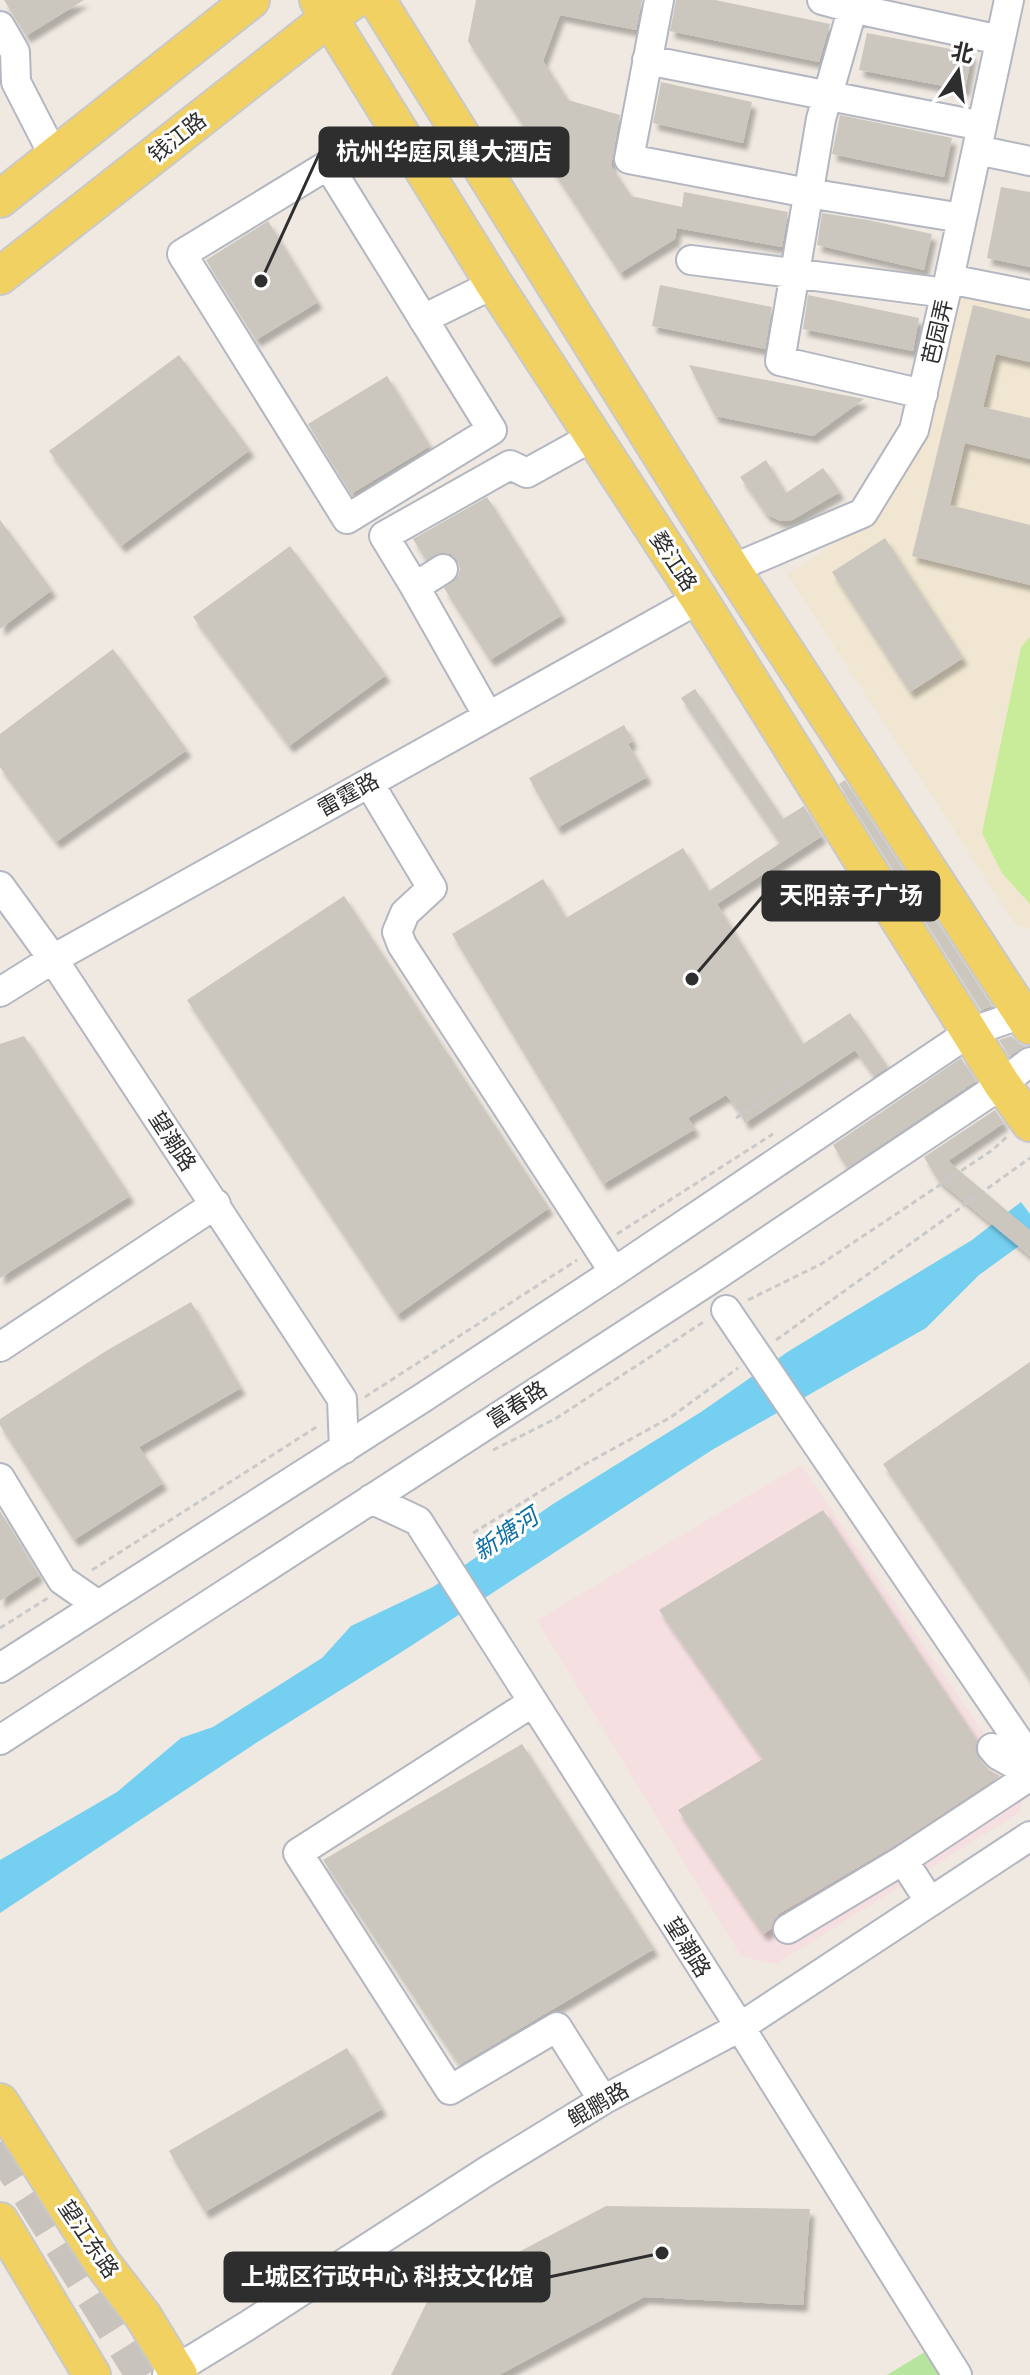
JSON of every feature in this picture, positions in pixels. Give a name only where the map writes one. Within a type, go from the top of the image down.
[{"type":"main road","points":[[5,184],[54,156],[251,0]]},
{"type":"main road","name":"婺江路","points":[[377,0],[732,569],[1027,1016]]},
{"type":"main road","name":"婺江路","points":[[334,6],[494,284],[699,599],[1002,1084],[1028,1120]]},
{"type":"main road","name":"钱江路","points":[[0,276],[334,6]]},
{"type":"main road","name":"望江东路","points":[[0,2102],[103,2264],[143,2316],[174,2373]]},
{"type":"main road","points":[[0,2221],[92,2375]]},
{"type":"street","points":[[659,0],[629,159],[962,218]]},
{"type":"street","points":[[822,0],[853,4],[1000,40]]},
{"type":"street","name":"芭园弄","points":[[732,569],[863,513],[914,430],[1009,0]]},
{"type":"street","points":[[853,4],[821,119],[780,361],[923,394]]},
{"type":"street","points":[[0,26],[15,52],[8,78],[54,156]]},
{"type":"street","points":[[647,60],[827,96],[979,138],[1030,161]]},
{"type":"street","points":[[328,165],[423,319],[492,430],[347,519],[182,254],[328,165]]},
{"type":"street","points":[[691,260],[1030,295]]},
{"type":"street","points":[[423,319],[494,284]]},
{"type":"street","points":[[488,716],[384,536],[510,465],[527,473],[592,437]]},
{"type":"street","points":[[415,587],[443,569]]},
{"type":"street","name":"雷霆路","points":[[0,992],[53,959],[699,599]]},
{"type":"street","points":[[369,783],[432,888],[405,913],[397,932],[402,945],[614,1272]]},
{"type":"street","name":"望潮路","points":[[0,886],[53,959],[216,1204],[351,1399]]},
{"type":"street","points":[[0,1668],[390,1419],[970,1032],[1027,1016]]},
{"type":"street","name":"富春路","points":[[0,1740],[708,1281],[1002,1084],[1030,1062]]},
{"type":"street","points":[[0,1347],[216,1204]]},
{"type":"street","points":[[726,1310],[1030,1758]]},
{"type":"street","points":[[344,1449],[351,1399],[390,1419]]},
{"type":"street","points":[[421,1467],[424,1530]]},
{"type":"street","points":[[0,1478],[66,1583],[98,1605]]},
{"type":"street","points":[[371,1499],[424,1530]]},
{"type":"street","name":"望潮路","points":[[424,1530],[957,2375]]},
{"type":"street","points":[[62,1628],[66,1583]]},
{"type":"street","points":[[533,1702],[298,1853],[450,2090],[557,2027],[603,2100]]},
{"type":"street","points":[[788,1929],[903,1860],[1030,1775],[992,1748]]},
{"type":"street","name":"鲲鹏路","points":[[174,2373],[603,2100],[740,2027],[1030,1836]]},
{"type":"street","points":[[903,1860],[930,1902]]},
{"type":"path","points":[[687,694],[729,761]]},
{"type":"path","points":[[736,1118],[798,1076]]},
{"type":"path","points":[[484,1455],[555,1419],[707,1319],[821,1264],[991,1151],[1028,1120]]},
{"type":"path","points":[[609,1240],[783,1128]]},
{"type":"path","points":[[351,1399],[582,1257]]},
{"type":"path","points":[[0,1628],[66,1583],[321,1425]]},
{"type":"shaded area","points":[[962,292],[1030,309],[1030,929],[1016,925],[787,574],[872,520],[929,436]]},
{"type":"shaded area","points":[[801,1465],[1024,1793],[1019,1813],[776,1964],[741,1956],[537,1620]]},
{"type":"green space","points":[[1030,637],[1030,904],[1002,873],[982,833],[1021,647]]},
{"type":"green space","points":[[928,2350],[943,2375],[887,2375]]},
{"type":"water","points":[[1021,1202],[1030,1214],[1030,1238],[979,1275],[926,1328],[712,1450],[259,1741],[0,1913],[0,1860],[117,1792],[181,1738],[213,1727],[322,1658],[351,1626],[433,1587],[553,1504],[701,1412],[789,1351],[972,1240]]},
{"type":"building","points":[[4,0],[84,0],[26,36]]},
{"type":"building","points":[[476,0],[642,0],[636,30],[560,15],[543,61],[568,100],[620,115],[611,166],[631,196],[682,207],[684,192],[788,212],[782,247],[677,228],[675,239],[620,273],[468,41]]},
{"type":"building","points":[[676,0],[715,0],[830,24],[819,62],[670,31]]},
{"type":"building","points":[[867,33],[972,53],[965,90],[859,70]]},
{"type":"building","points":[[661,82],[752,102],[743,143],[653,123]]},
{"type":"building","points":[[840,115],[952,138],[944,177],[832,154]]},
{"type":"building","points":[[1001,187],[1030,192],[1030,267],[987,258]]},
{"type":"building","points":[[822,213],[932,234],[924,270],[817,245]]},
{"type":"building","points":[[268,221],[318,302],[256,340],[206,260]]},
{"type":"building","points":[[660,285],[772,307],[765,349],[652,326]]},
{"type":"building","points":[[808,295],[919,318],[913,351],[803,329]]},
{"type":"building","points":[[973,305],[1030,319],[1030,362],[996,354],[983,407],[1030,418],[1030,459],[965,443],[950,505],[1030,525],[1030,585],[912,556]]},
{"type":"building","points":[[179,355],[250,450],[121,546],[49,451]]},
{"type":"building","points":[[689,365],[864,399],[813,436],[715,416]]},
{"type":"building","points":[[387,376],[430,446],[351,494],[308,424]]},
{"type":"building","points":[[766,460],[786,493],[823,468],[840,492],[792,520],[780,521],[766,514],[740,477]]},
{"type":"building","points":[[487,497],[562,615],[490,660],[444,588],[458,576],[458,561],[451,554],[443,552],[426,560],[413,539]]},
{"type":"building","points":[[0,520],[52,590],[0,629]]},
{"type":"building","points":[[885,538],[963,658],[910,692],[832,572]]},
{"type":"building","points":[[290,546],[386,675],[289,746],[193,617]]},
{"type":"building","points":[[113,649],[187,750],[56,842],[0,767],[0,734]]},
{"type":"building","points":[[695,689],[783,819],[804,806],[822,836],[717,904],[803,1044],[850,1013],[888,1067],[874,1076],[855,1050],[745,1123],[726,1095],[688,1118],[695,1129],[603,1184],[452,934],[543,879],[566,918],[683,848],[709,891],[780,843],[681,698]]},
{"type":"building","points":[[624,725],[633,741],[628,744],[647,777],[557,828],[529,778]]},
{"type":"building","points":[[845,780],[992,1006],[981,1010],[839,784]]},
{"type":"building","points":[[344,896],[549,1208],[397,1315],[187,1000]]},
{"type":"building","points":[[24,1036],[130,1196],[0,1278],[0,1044]]},
{"type":"building","points":[[1011,1036],[1026,1046],[1009,1056],[999,1040]]},
{"type":"building","points":[[961,1058],[976,1081],[847,1168],[833,1145]]},
{"type":"building","points":[[995,1110],[1004,1123],[948,1161],[1030,1230],[1030,1256],[938,1180],[924,1157]]},
{"type":"building","points":[[191,1302],[241,1388],[139,1447],[163,1483],[74,1540],[0,1425],[0,1419],[106,1351]]},
{"type":"building","points":[[1030,1362],[1030,1680],[883,1464]]},
{"type":"building","points":[[823,1510],[977,1740],[975,1750],[979,1759],[1000,1776],[894,1846],[779,1914],[771,1929],[763,1934],[678,1810],[763,1759],[659,1610]]},
{"type":"building","points":[[0,1511],[39,1575],[0,1601]]},
{"type":"building","points":[[522,1744],[654,1949],[459,2065],[323,1860]]},
{"type":"building","points":[[347,2048],[382,2109],[205,2212],[169,2151]]},
{"type":"building","points":[[606,2206],[810,2209],[803,2305],[644,2297],[499,2375],[391,2375],[428,2300]]},
{"type":"tunnel","points":[[0,2142],[146,2375]]},
{"type":"place","name":"杭州华庭凤巢大酒店","points":[[261,281]]},
{"type":"place","name":"天阳亲子广场","points":[[692,979]]},
{"type":"place","name":"上城区行政中心 科技文化馆","points":[[662,2253]]},
{"type":"water label","name":"新塘河","points":[[505,1533]]}]
